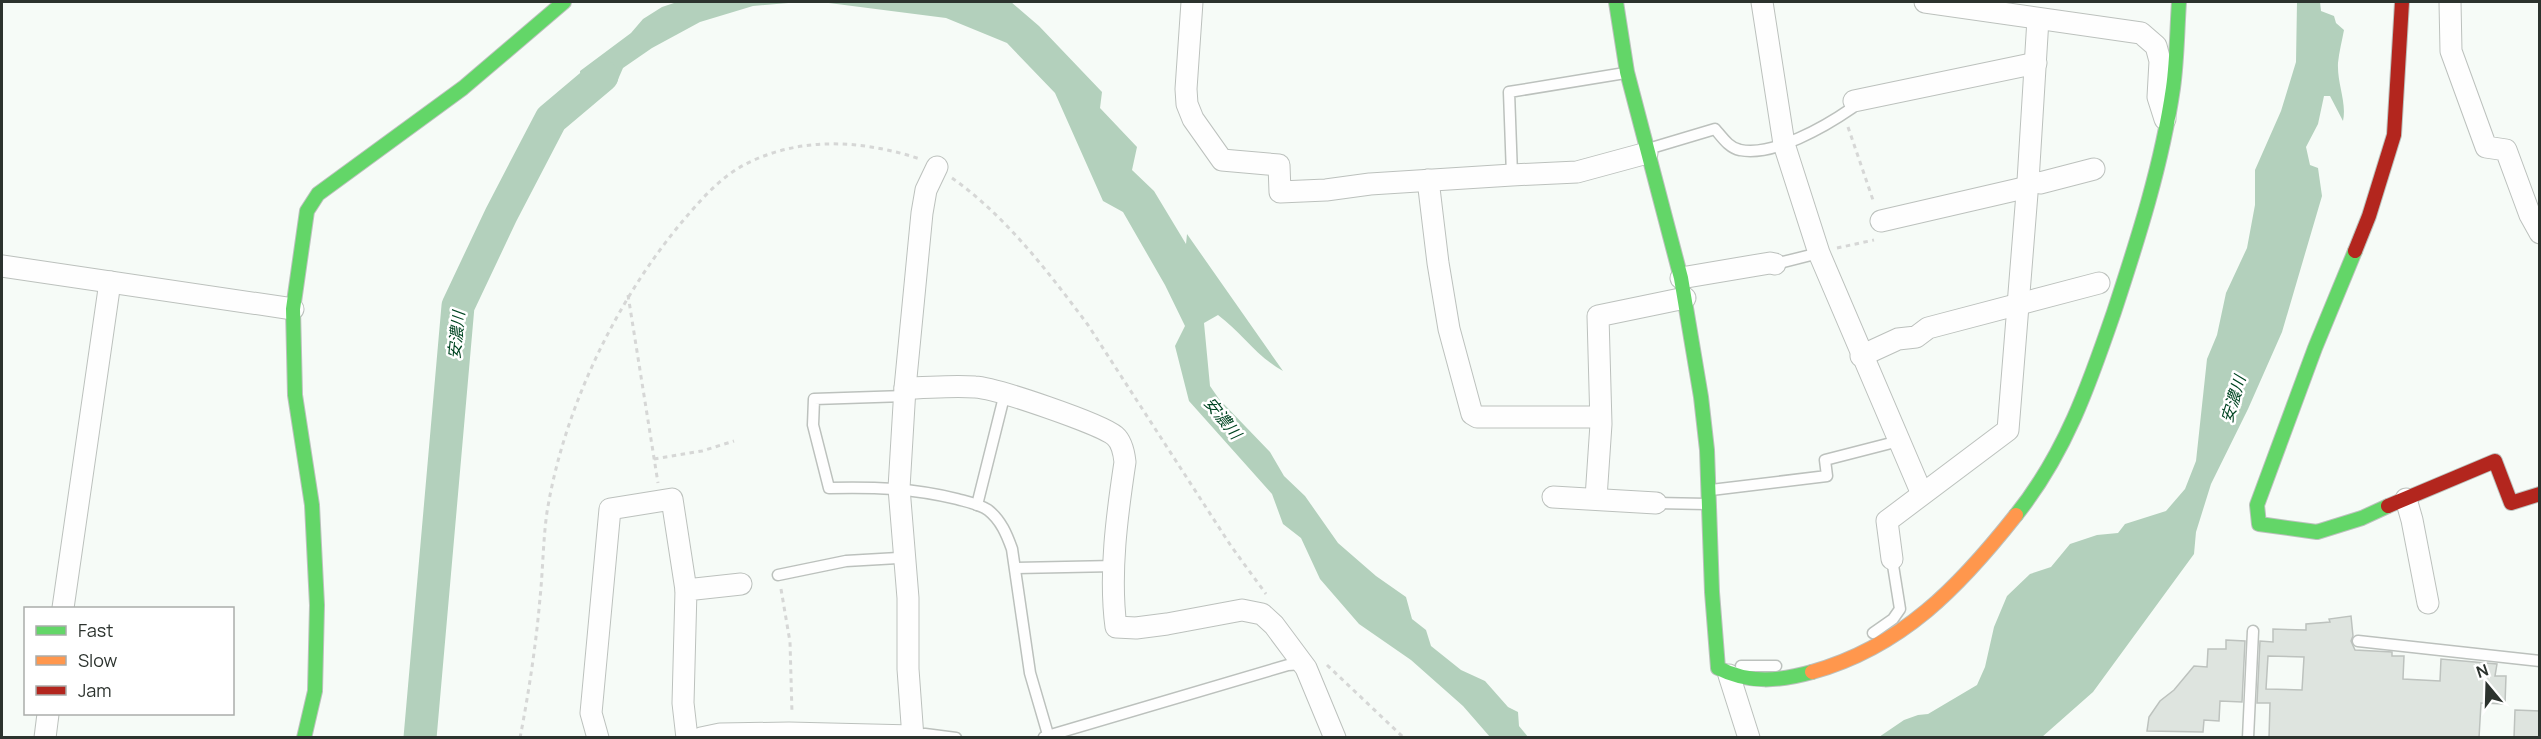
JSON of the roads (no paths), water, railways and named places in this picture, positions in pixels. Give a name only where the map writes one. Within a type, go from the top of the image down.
[{"type":"street","points":[[304,738],[315,692],[317,605],[312,505],[296,395],[293,309],[307,210],[318,194],[463,88],[564,2]]},
{"type":"street","points":[[1192,2],[1186,79],[1187,104],[1193,119],[1222,160],[1279,165],[1280,192],[1589,170],[1646,151]]},
{"type":"street","points":[[1616,2],[1627,72],[1683,288],[1702,407],[1707,450],[1718,668],[1729,675],[1762,680],[1800,676],[1859,657],[1878,649],[1927,614],[1996,541],[2051,466],[2092,376],[2139,232],[2166,123],[2175,68],[2179,2]]},
{"type":"street","points":[[1762,2],[1784,144],[1819,254],[1922,494]]},
{"type":"street","points":[[1925,2],[2141,33],[2156,46],[2158,53],[2160,61],[2158,97],[2166,123]]},
{"type":"street","points":[[2402,2],[2394,135],[2369,216],[2315,348],[2257,505],[2259,524],[2317,532],[2362,519],[2426,488],[2496,461],[2511,503],[2540,494]]},
{"type":"street","points":[[2451,2],[2451,51],[2486,147],[2506,150],[2530,215],[2540,232]]},
{"type":"street","points":[[1892,559],[1887,521],[2008,430],[2028,184],[2038,19]]},
{"type":"street","points":[[1849,107],[2036,63]]},
{"type":"street","points":[[701,738],[720,734],[913,737],[905,560],[899,488],[905,392],[923,203],[926,190],[937,167]]},
{"type":"street","points":[[1881,221],[2094,169]]},
{"type":"street","points":[[1428,180],[1449,329],[1472,414],[1487,418],[1526,419],[1600,417]]},
{"type":"street","points":[[1596,498],[1600,417],[1598,316],[1683,288],[1727,269],[1775,264]]},
{"type":"street","points":[[2,266],[293,309]]},
{"type":"street","points":[[63,607],[110,282]]},
{"type":"street","points":[[1862,356],[1898,339],[1916,337],[1928,328],[2100,284]]},
{"type":"street","points":[[905,392],[976,387],[1005,393],[1098,427],[1119,441],[1125,462],[1115,566],[1113,604],[1116,627],[1136,628],[1249,610],[1262,614],[1274,625],[1303,664],[1335,738]]},
{"type":"street","points":[[1552,497],[1656,503]]},
{"type":"street","points":[[598,738],[591,713],[610,508],[672,499],[686,590],[683,703],[687,738]]},
{"type":"street","points":[[2406,499],[2428,603]]},
{"type":"street","points":[[686,590],[741,584]]},
{"type":"street","points":[[1729,675],[1749,738]]},
{"type":"street","points":[[45,738],[48,715]]},
{"type":"lane","points":[[1512,174],[1509,92],[1617,76],[1627,72]]},
{"type":"lane","points":[[1646,151],[1715,129],[1732,147],[1740,150],[1784,144],[1820,130],[1849,107]]},
{"type":"lane","points":[[1775,264],[1819,254]]},
{"type":"lane","points":[[905,392],[814,399],[813,425],[828,488],[899,488],[977,505],[993,515],[1005,531],[1016,568],[1018,603],[1030,673],[1047,737],[1288,665],[1303,664]]},
{"type":"lane","points":[[977,505],[1005,393]]},
{"type":"lane","points":[[1656,503],[1708,497],[1827,476],[1825,460],[1899,441]]},
{"type":"lane","points":[[778,575],[846,561],[898,558],[905,560]]},
{"type":"lane","points":[[1863,638],[1887,624],[1900,609],[1892,559]]},
{"type":"lane","points":[[1016,568],[1115,566]]},
{"type":"lane","points":[[2248,738],[2253,631]]},
{"type":"lane","points":[[2358,641],[2540,661]]},
{"type":"lane","points":[[1729,675],[1740,666],[1787,664]]},
{"type":"lane","points":[[913,737],[925,734],[956,738]]},
{"type":"water","points":[[677,2],[800,2],[753,6],[700,22],[652,48],[623,68],[616,84],[555,110],[581,86],[580,71],[631,33],[643,19],[662,7]]},
{"type":"water","points":[[821,2],[1011,2],[1039,26],[1102,92],[1100,108],[1137,147],[1132,170],[1154,191],[1186,244],[1187,234],[1283,371],[1265,359],[1218,315],[1204,323],[1210,386],[1219,399],[1270,452],[1284,476],[1305,496],[1338,543],[1376,576],[1406,597],[1412,619],[1426,630],[1431,646],[1461,670],[1485,681],[1508,707],[1518,712],[1519,726],[1528,737],[1490,737],[1463,706],[1411,660],[1359,624],[1320,579],[1301,538],[1283,524],[1272,494],[1189,401],[1175,346],[1185,326],[1165,285],[1123,212],[1103,201],[1055,93],[1007,43],[946,18]]},
{"type":"water","points":[[2297,2],[2320,2],[2321,11],[2334,16],[2336,23],[2344,30],[2338,63],[2344,107],[2343,121],[2330,96],[2324,96],[2318,124],[2306,147],[2310,165],[2318,168],[2322,196],[2282,332],[2211,484],[2196,532],[2194,554],[2093,692],[2042,737],[1879,737],[1904,720],[1928,714],[1977,685],[1985,667],[1994,627],[2007,596],[2030,574],[2051,567],[2070,544],[2097,535],[2118,533],[2125,524],[2166,511],[2185,489],[2196,461],[2207,359],[2217,335],[2226,293],[2247,248],[2255,205],[2255,170],[2281,111],[2296,62]]},
{"type":"waterway","name":"安濃川","points":[[420,738],[458,306],[501,215],[551,119],[602,76]]}]
